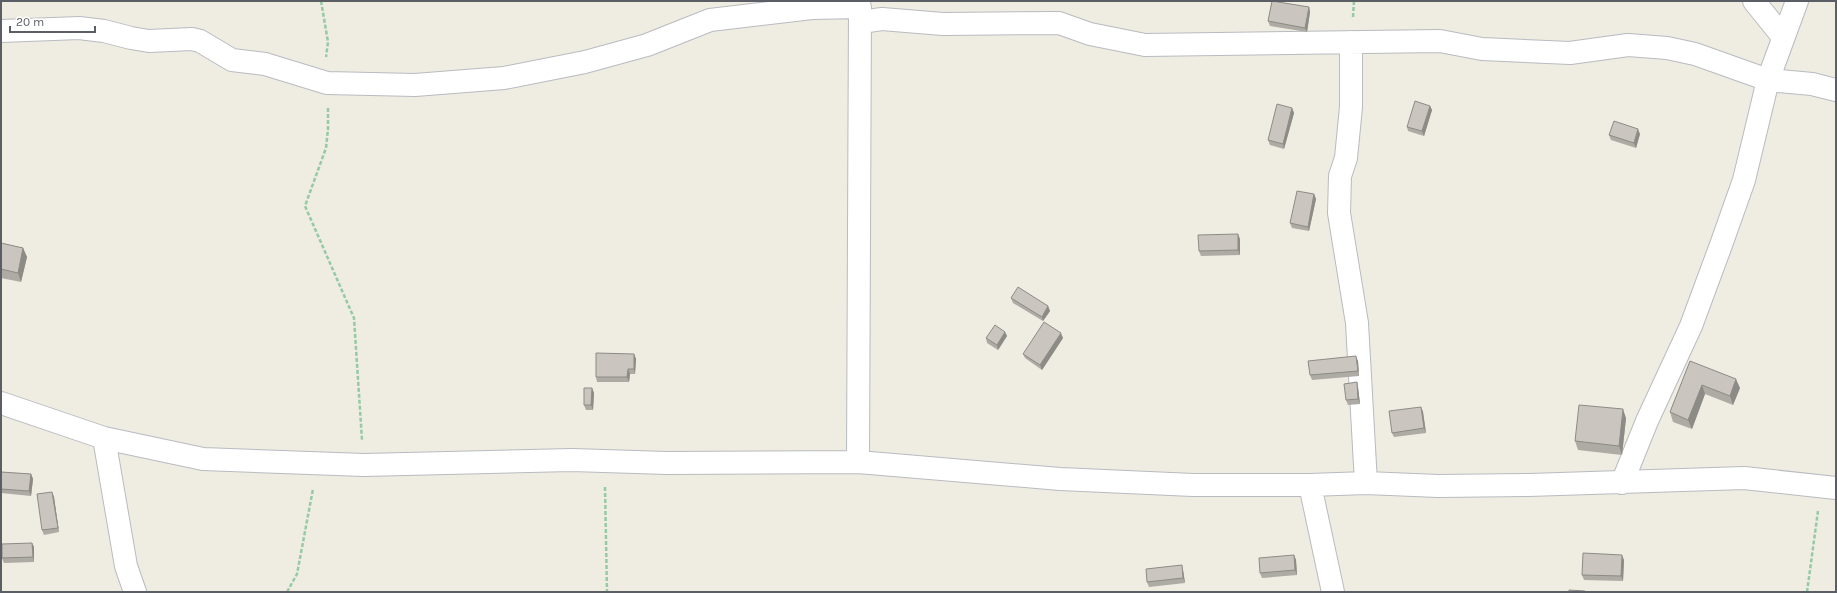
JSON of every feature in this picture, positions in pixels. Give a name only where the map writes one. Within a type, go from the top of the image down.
[{"type":"street","points":[[1754,1],[1783,38]]},
{"type":"street","points":[[1622,483],[1647,421],[1691,326],[1721,245],[1744,180],[1768,80],[1797,1]]},
{"type":"street","points":[[1,31],[79,28],[104,30],[131,38],[149,41],[192,39],[200,41],[232,60],[265,64],[327,83],[415,85],[504,78],[585,62],[647,45],[710,20],[812,8],[860,10],[882,19],[943,24],[1059,23],[1090,34],[1145,45],[1440,41],[1482,49],[1570,53],[1628,45],[1667,48],[1694,54],[1768,80],[1812,84],[1836,90]]},
{"type":"street","points":[[858,462],[860,10]]},
{"type":"street","points":[[1351,42],[1351,107],[1346,158],[1340,176],[1339,213],[1357,323],[1366,483]]},
{"type":"street","points":[[1,403],[104,438],[203,459],[364,465],[435,462],[858,462],[1060,479],[1192,485],[1310,485],[1366,483],[1438,486],[1622,483],[1744,478],[1829,488]]},
{"type":"street","points":[[104,438],[126,566],[135,592]]},
{"type":"street","points":[[1310,485],[1333,592]]},
{"type":"path","points":[[321,1],[328,42],[328,129],[326,148],[305,201],[305,206],[354,318],[364,465]]},
{"type":"path","points":[[605,461],[607,592]]},
{"type":"path","points":[[287,592],[297,574],[318,463]]},
{"type":"path","points":[[1807,592],[1829,488]]},
{"type":"building","points":[[1272,1],[1309,7],[1305,28],[1268,21]]},
{"type":"building","points":[[1415,101],[1430,106],[1422,131],[1407,127]]},
{"type":"building","points":[[1277,104],[1292,108],[1283,144],[1268,140]]},
{"type":"building","points":[[1614,121],[1638,129],[1634,143],[1609,135]]},
{"type":"building","points":[[1297,191],[1314,194],[1308,227],[1290,223]]},
{"type":"building","points":[[1238,234],[1238,250],[1199,251],[1198,235]]},
{"type":"building","points":[[1,243],[23,248],[18,273],[1,269]]},
{"type":"building","points":[[1018,287],[1048,306],[1042,317],[1011,298]]},
{"type":"building","points":[[1044,322],[1061,333],[1040,365],[1023,354]]},
{"type":"building","points":[[995,325],[1005,332],[997,345],[986,338]]},
{"type":"building","points":[[596,353],[634,354],[634,369],[628,369],[627,377],[596,377]]},
{"type":"building","points":[[1356,356],[1358,371],[1310,375],[1308,361]]},
{"type":"building","points":[[1690,361],[1736,379],[1730,396],[1702,385],[1688,420],[1670,412]]},
{"type":"building","points":[[1357,382],[1358,399],[1346,400],[1344,384]]},
{"type":"building","points":[[584,388],[592,388],[591,405],[584,405]]},
{"type":"building","points":[[1579,405],[1623,409],[1619,446],[1575,441]]},
{"type":"building","points":[[1421,407],[1424,428],[1392,433],[1389,411]]},
{"type":"building","points":[[1,472],[31,474],[29,491],[1,489]]},
{"type":"building","points":[[52,492],[58,528],[42,530],[37,494]]},
{"type":"building","points":[[32,543],[33,557],[2,558],[2,544]]},
{"type":"building","points":[[1583,553],[1622,555],[1621,576],[1582,575]]},
{"type":"building","points":[[1294,555],[1295,570],[1260,573],[1259,558]]},
{"type":"building","points":[[1182,565],[1183,578],[1147,582],[1146,569]]},
{"type":"building","points":[[1569,590],[1585,591],[1585,592],[1569,592]]}]
